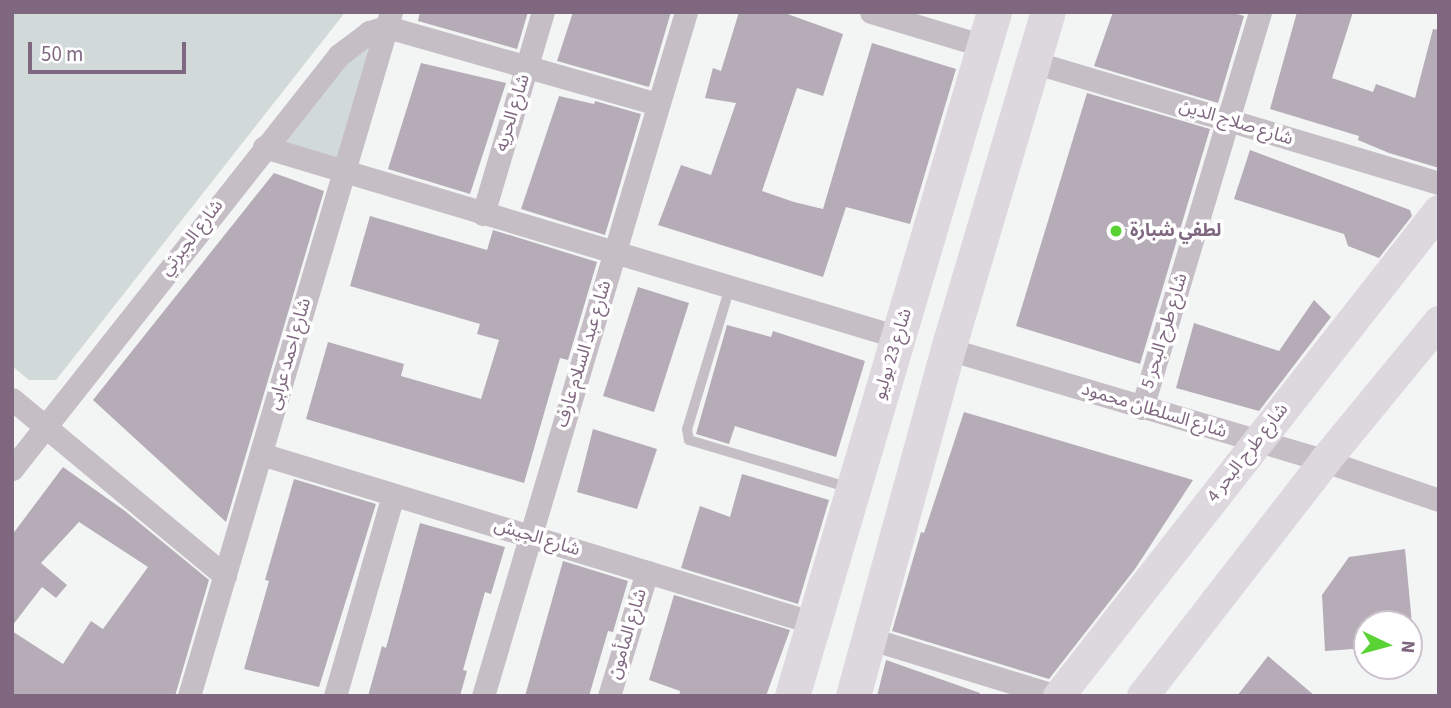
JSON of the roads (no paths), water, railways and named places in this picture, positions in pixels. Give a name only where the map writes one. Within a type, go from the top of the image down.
[{"type":"main road","name":"شارع 23 يوليو","points":[[792,696],[994,12]]},
{"type":"main road","points":[[853,696],[948,349],[1048,12]]},
{"type":"main road","points":[[938,203],[949,217],[966,215],[1004,160]]},
{"type":"street","name":"شارع الحريه","points":[[483,214],[543,12]]},
{"type":"street","name":"شارع عبد السلام عارف","points":[[483,696],[686,12]]},
{"type":"street","points":[[871,12],[919,19],[984,46]]},
{"type":"street","name":"شارع طرح البحر 5","points":[[1142,408],[1260,12]]},
{"type":"street","points":[[384,17],[527,67],[658,104]]},
{"type":"street","name":"شارع الجبرتي","points":[[12,469],[339,55],[369,33],[384,17]]},
{"type":"street","name":"شارع احمد عرابى","points":[[189,696],[343,173],[384,17]]},
{"type":"street","name":"شارع صلاح الدين","points":[[1033,62],[1439,183]]},
{"type":"street","points":[[264,147],[343,173],[898,337]]},
{"type":"street","name":"شارع طرح البحر 4","points":[[1058,696],[1439,211]]},
{"type":"street","points":[[1143,696],[1325,461],[1439,322]]},
{"type":"street","name":"شارع السلطان محمود","points":[[948,349],[1325,461],[1439,500]]},
{"type":"street","points":[[12,399],[225,576]]},
{"type":"street","name":"شارع الجيش","points":[[261,454],[814,623]]},
{"type":"street","points":[[335,696],[393,495]]},
{"type":"street","name":"شارع المأمون","points":[[609,696],[647,572]]},
{"type":"street","points":[[868,638],[1058,696]]},
{"type":"lane","points":[[730,287],[687,429],[689,440],[853,489]]},
{"type":"place","name":"لطفي شبارة","points":[[1116,231]]}]
